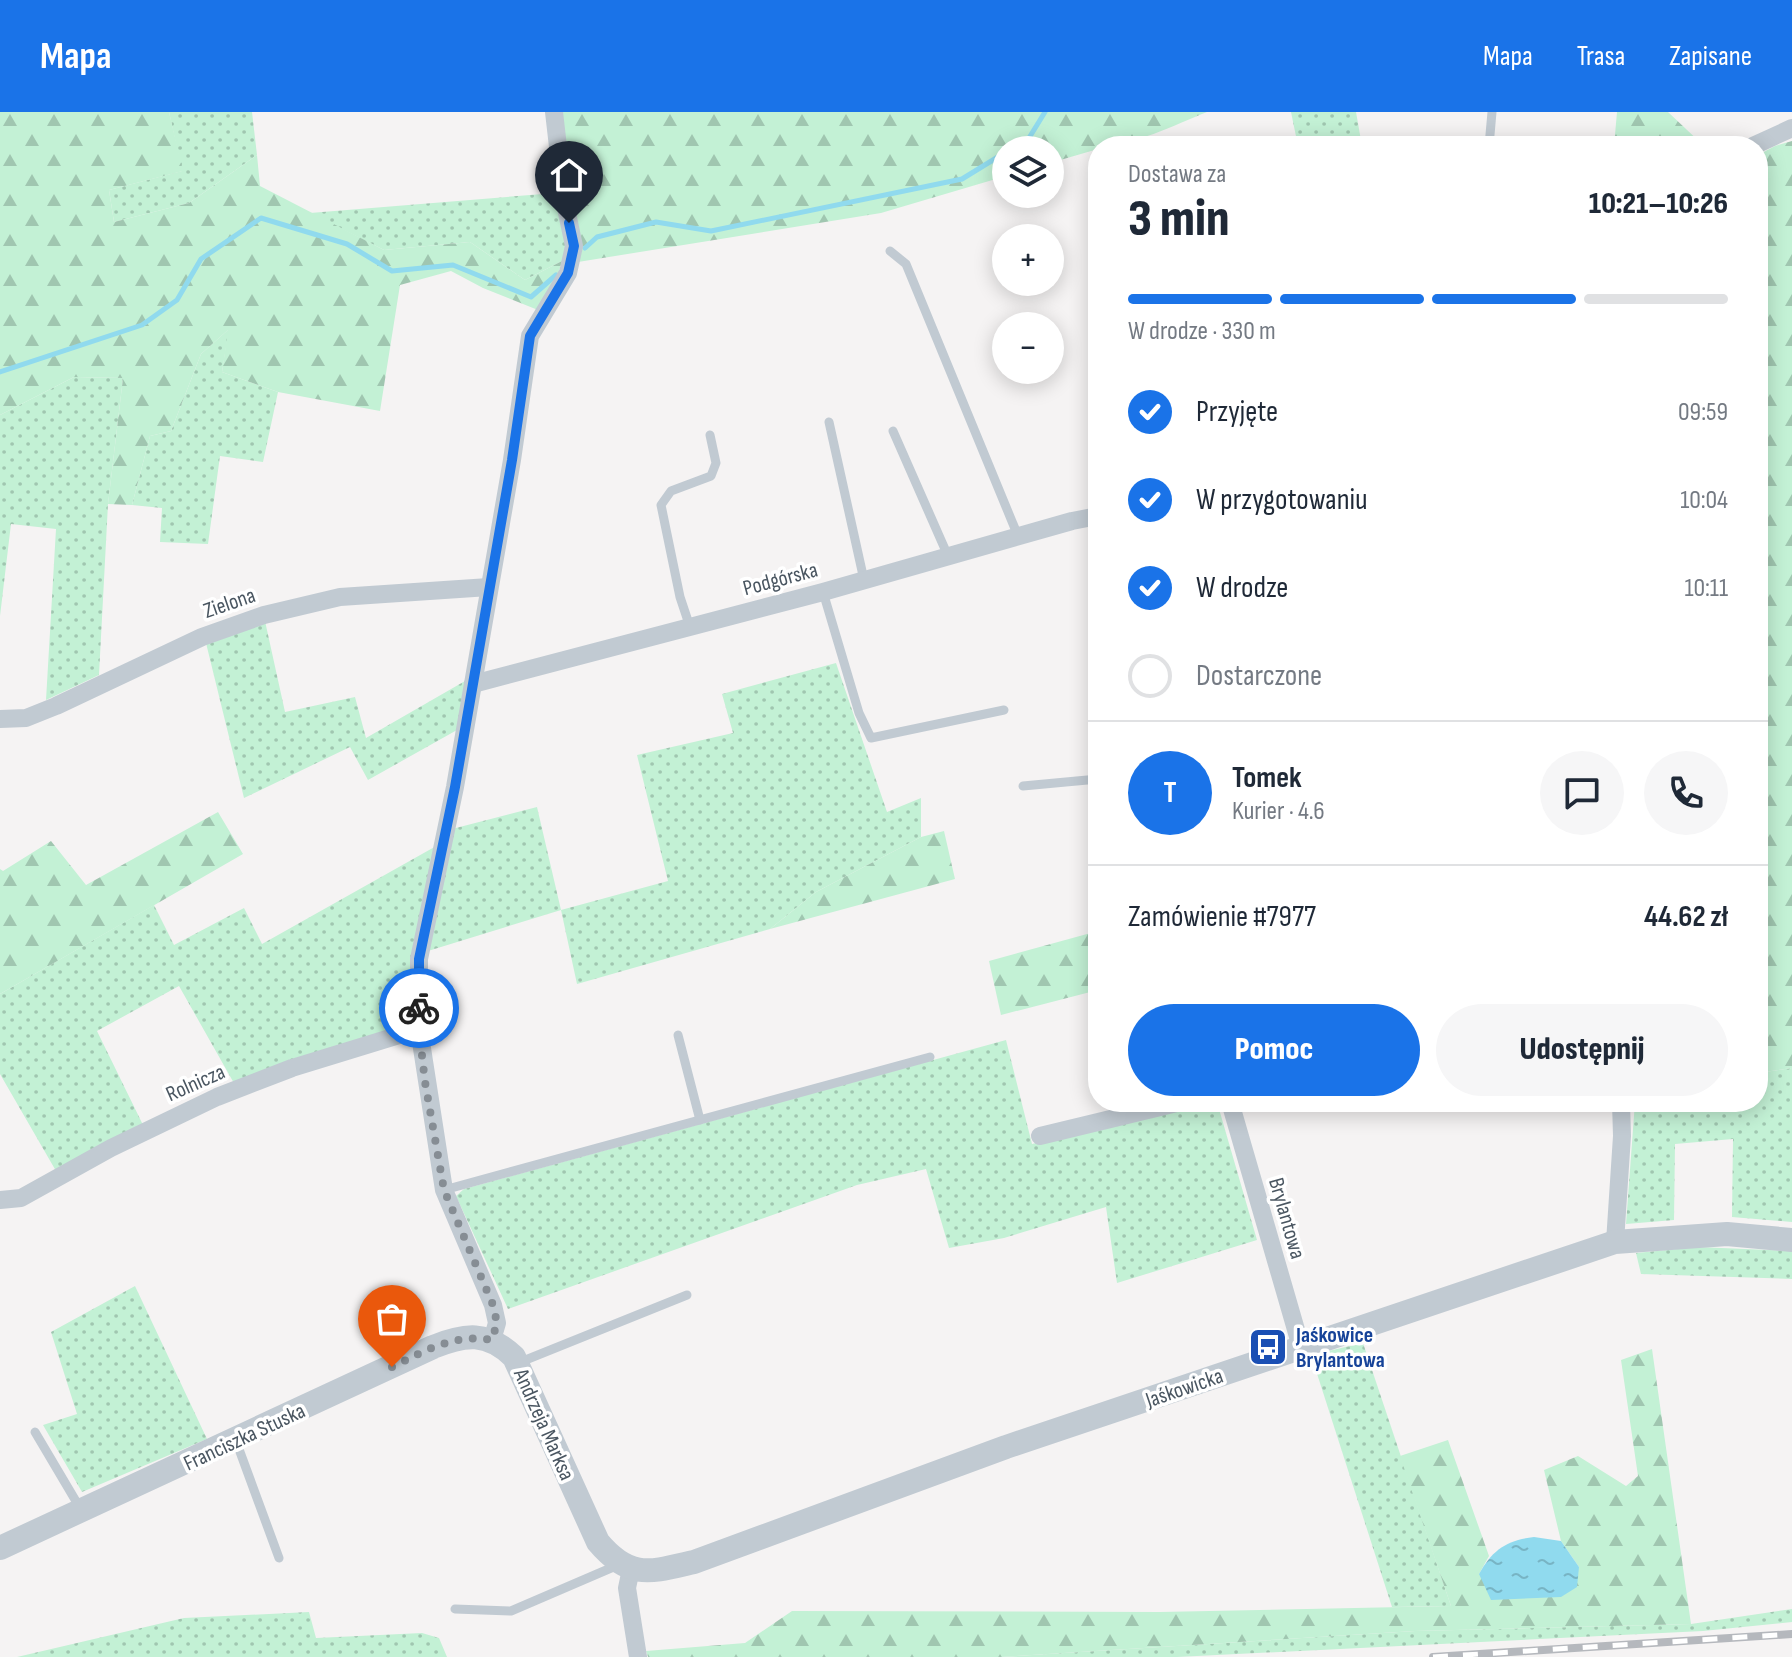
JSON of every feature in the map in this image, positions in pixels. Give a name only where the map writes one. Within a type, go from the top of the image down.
[{"type":"street","points":[[492,1340],[497,1323],[493,1305],[444,1190],[419,1029],[419,959],[455,787],[512,460],[530,336],[568,273],[574,246],[564,199],[554,112]]},
{"type":"street","points":[[1768,139],[1792,128]]},
{"type":"street","name":"Podgórska","points":[[473,684],[1088,518]]},
{"type":"street","name":"Zielona","points":[[0,719],[26,718],[202,637],[264,615],[340,597],[489,587]]},
{"type":"street","name":"Rolnicza","points":[[0,1200],[21,1198],[111,1148],[217,1097],[292,1068],[419,1029]]},
{"type":"street","points":[[1040,1136],[1115,1112]]},
{"type":"street","name":"Brylantowa","points":[[1233,1112],[1301,1347]]},
{"type":"street","points":[[1615,1242],[1621,1112]]},
{"type":"street","name":"Jaśkowicka","points":[[626,1567],[653,1571],[694,1562],[1006,1447],[1615,1242],[1727,1234],[1792,1240]]},
{"type":"street","name":"Franciszka Stuska","points":[[0,1548],[447,1341],[462,1337],[492,1340]]},
{"type":"street","name":"Andrzeja Marksa","points":[[492,1340],[518,1363],[598,1542],[626,1567]]},
{"type":"street","points":[[626,1567],[638,1657]]},
{"type":"lane","points":[[1490,136],[1492,112]]},
{"type":"lane","points":[[890,251],[906,264],[1018,536]]},
{"type":"lane","points":[[829,422],[864,580]]},
{"type":"lane","points":[[893,431],[948,556]]},
{"type":"lane","points":[[690,627],[680,597],[661,505],[671,491],[711,476],[716,463],[710,435]]},
{"type":"lane","points":[[823,592],[859,713],[871,738],[1004,710]]},
{"type":"lane","points":[[1023,786],[1088,780]]},
{"type":"lane","points":[[678,1035],[700,1120]]},
{"type":"lane","points":[[444,1190],[930,1057]]},
{"type":"lane","points":[[518,1363],[687,1295]]},
{"type":"lane","points":[[35,1432],[82,1512]]},
{"type":"lane","points":[[235,1440],[279,1558]]},
{"type":"lane","points":[[455,1609],[511,1611],[626,1567]]},
{"type":"green space","points":[[0,112],[169,112],[183,171],[109,190],[114,222],[189,203],[257,155],[260,186],[384,250],[470,242],[525,280],[562,261],[558,275],[538,310],[483,288],[451,271],[400,285],[380,411],[278,392],[222,372],[228,330],[201,354],[171,431],[150,436],[132,505],[108,504],[123,378],[74,377],[0,415]]},
{"type":"green space","points":[[169,112],[252,112],[257,155],[189,203],[114,222],[109,190],[182,171]]},
{"type":"green space","points":[[555,112],[1207,112],[1148,136],[1088,136],[1088,152],[1064,159],[1064,136],[992,136],[992,180],[881,213],[578,262]]},
{"type":"green space","points":[[1291,112],[1356,112],[1360,136],[1296,136]]},
{"type":"green space","points":[[1617,112],[1668,112],[1693,136],[1615,136]]},
{"type":"green space","points":[[1792,141],[1792,1068],[1768,1072],[1768,150]]},
{"type":"green space","points":[[555,193],[566,248],[562,261],[525,280],[470,242],[384,250],[310,213]]},
{"type":"green space","points":[[229,329],[222,372],[278,392],[263,462],[220,456],[208,544],[160,542],[162,508],[132,505],[150,436],[171,431],[201,354]]},
{"type":"green space","points":[[74,377],[123,378],[108,504],[99,675],[46,700],[56,529],[11,524],[0,616],[0,415]]},
{"type":"green space","points":[[265,621],[285,712],[355,697],[366,738],[465,681],[457,730],[368,780],[350,747],[244,798],[206,643]]},
{"type":"green space","points":[[836,663],[887,812],[921,798],[921,837],[816,892],[770,929],[577,984],[561,910],[668,881],[637,755],[733,733],[722,694]]},
{"type":"green space","points":[[537,807],[561,910],[428,951],[452,829]]},
{"type":"green space","points":[[218,812],[243,854],[0,994],[0,869],[3,871],[51,841],[86,885]]},
{"type":"green space","points":[[944,831],[955,879],[770,929],[816,892],[921,837]]},
{"type":"green space","points":[[438,845],[412,1023],[235,1085],[179,986],[97,1031],[143,1125],[56,1171],[0,1074],[0,994],[154,905],[174,945],[244,908],[262,944]]},
{"type":"green space","points":[[1088,934],[1088,993],[1001,1015],[989,961]]},
{"type":"green space","points":[[1006,1040],[1032,1144],[1161,1112],[1220,1112],[1257,1240],[1117,1283],[1106,1207],[1004,1238],[949,1248],[926,1169],[857,1185],[508,1309],[456,1196],[464,1189]]},
{"type":"green space","points":[[1792,1068],[1792,1222],[1732,1217],[1733,1139],[1675,1144],[1674,1220],[1626,1224],[1634,1112],[1768,1112],[1768,1072]]},
{"type":"green space","points":[[1698,1247],[1792,1251],[1792,1279],[1641,1274],[1636,1253]]},
{"type":"green space","points":[[135,1286],[207,1439],[82,1492],[43,1425],[77,1414],[51,1332]]},
{"type":"green space","points":[[1363,1343],[1451,1606],[1392,1607],[1311,1355]]},
{"type":"green space","points":[[1652,1349],[1691,1624],[1415,1631],[1001,1657],[648,1657],[646,1651],[745,1643],[792,1611],[1160,1612],[1451,1606],[1400,1456],[1448,1440],[1489,1556],[1479,1574],[1579,1567],[1561,1541],[1544,1470],[1578,1456],[1626,1486],[1638,1476],[1621,1360]]},
{"type":"green space","points":[[1792,1609],[1792,1622],[1703,1631],[1177,1657],[1001,1657],[1415,1631],[1691,1624]]},
{"type":"green space","points":[[309,1612],[316,1638],[422,1633],[439,1638],[447,1657],[17,1657],[184,1618]]},
{"type":"water","points":[[1534,1537],[1561,1541],[1579,1567],[1577,1587],[1561,1597],[1491,1600],[1479,1574],[1484,1566],[1501,1548]]},
{"type":"waterway","points":[[1030,136],[1045,112]]},
{"type":"waterway","points":[[585,248],[597,237],[656,222],[711,231],[962,179],[992,161]]},
{"type":"waterway","points":[[0,372],[142,325],[177,300],[201,259],[261,218],[347,244],[392,271],[453,265],[531,297],[556,275]]},
{"type":"railway","points":[[1433,1657],[1792,1634]]},
{"type":"way so far","points":[[392,1367],[447,1341],[462,1337],[492,1340],[497,1323],[493,1305],[444,1190],[425,1082],[419,1008]]},
{"type":"place","name":"Jaśkowice Brylantowa","points":[[1268,1347]]},
{"type":"route","points":[[419,1008],[419,959],[455,787],[512,460],[530,336],[548,311],[568,273],[574,246],[569,223]]}]
